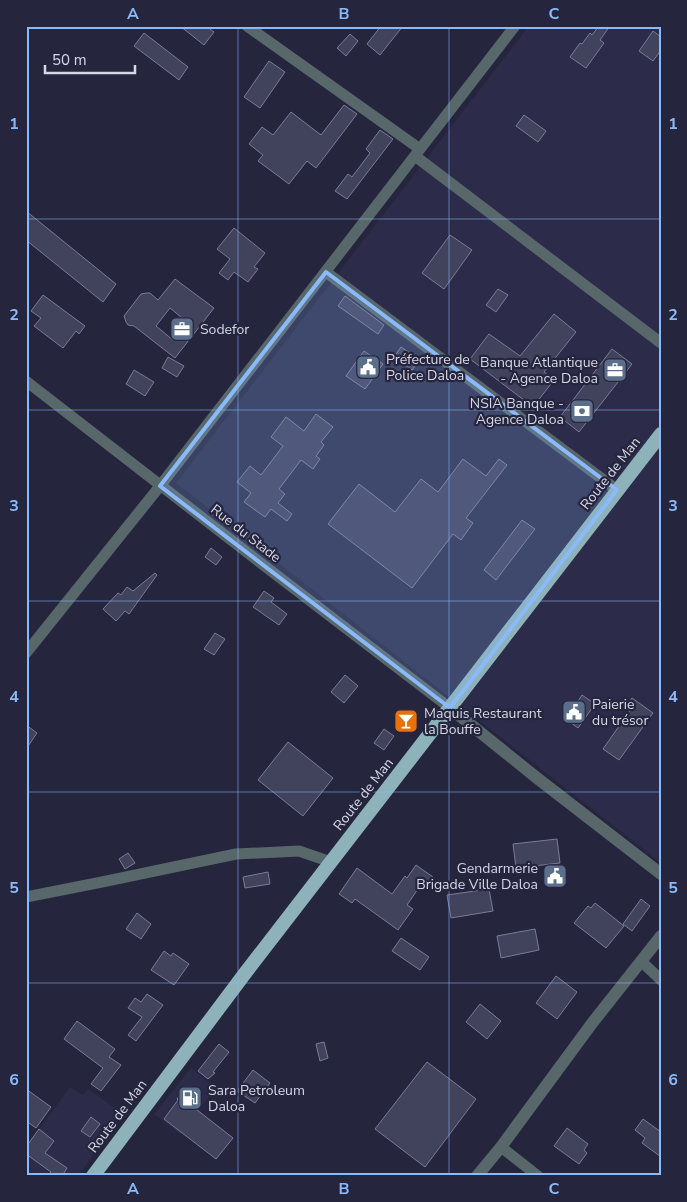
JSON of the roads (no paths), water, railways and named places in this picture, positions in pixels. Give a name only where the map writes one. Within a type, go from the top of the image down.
[{"type":"highway","name":"Route de Man","points":[[93,1176],[246,972],[661,434]]},
{"type":"street","points":[[247,26],[418,152],[661,342]]},
{"type":"street","points":[[26,653],[160,486],[515,26]]},
{"type":"street","points":[[326,272],[617,490]]},
{"type":"street","name":"Rue du Stade","points":[[26,381],[450,708]]},
{"type":"street","points":[[450,708],[661,874]]},
{"type":"street","points":[[26,897],[236,854],[299,851],[331,862]]},
{"type":"street","points":[[477,1176],[501,1147],[593,1022],[661,936]]},
{"type":"street","points":[[641,961],[661,980]]},
{"type":"street","points":[[501,1147],[538,1176]]},
{"type":"place","name":"Sodefor","points":[[182,329]]},
{"type":"place","name":"Préfecture de Police Daloa","points":[[368,367]]},
{"type":"place","name":"Banque Atlantique - Agence Daloa","points":[[615,370]]},
{"type":"place","name":"NSIA Banque - Agence Daloa","points":[[582,411]]},
{"type":"place","name":"Paierie du trésor","points":[[574,712]]},
{"type":"place","name":"Maquis Restaurant la Bouffe","points":[[406,721]]},
{"type":"place","name":"Gendarmerie Brigade Ville Daloa","points":[[555,876]]},
{"type":"place","name":"Sara Petroleum Daloa","points":[[190,1098]]}]
